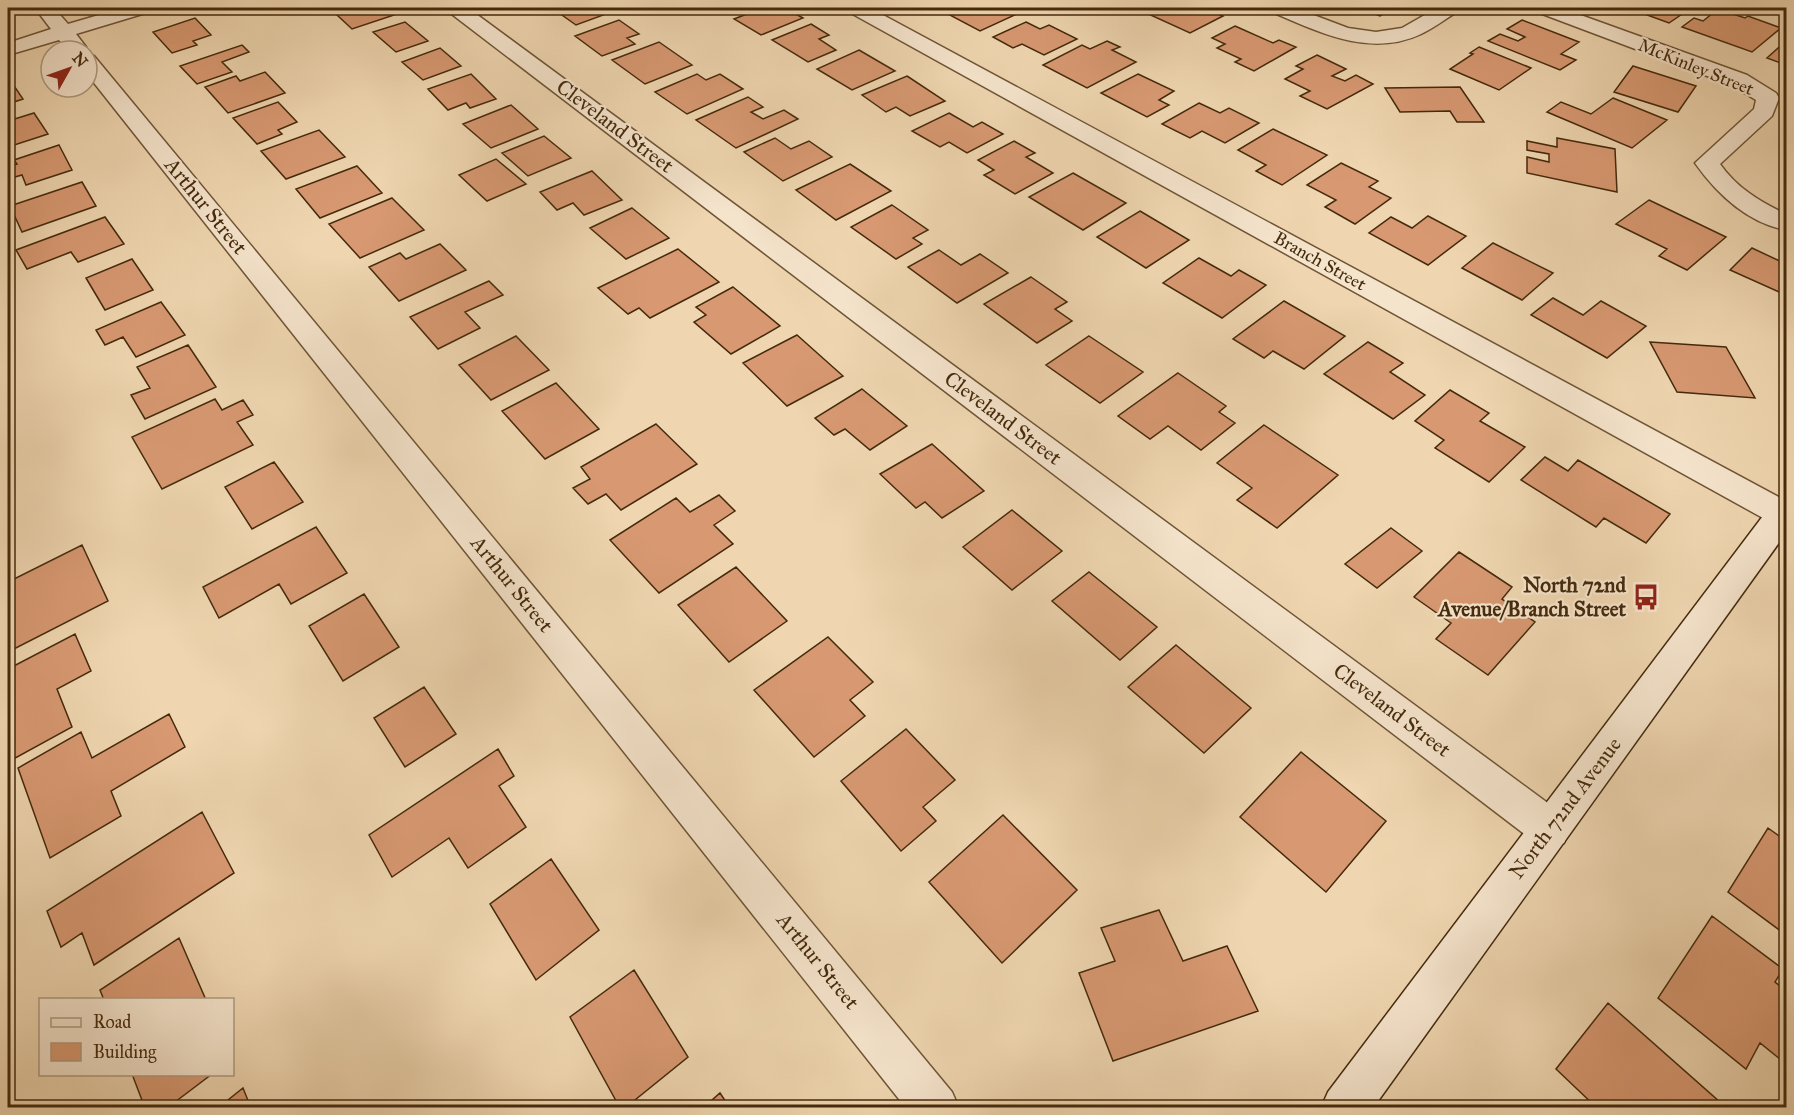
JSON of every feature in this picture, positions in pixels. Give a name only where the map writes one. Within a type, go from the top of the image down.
[{"type":"street","points":[[44,8],[70,39]]},
{"type":"street","points":[[8,49],[142,8]]},
{"type":"street","name":"Cleveland Street","points":[[456,8],[1550,829]]},
{"type":"street","name":"Branch Street","points":[[856,8],[1785,511]]},
{"type":"street","points":[[1279,8],[1338,32],[1379,39],[1409,32],[1450,8]]},
{"type":"street","name":"McKinley Street","points":[[1544,8],[1738,80],[1768,98],[1764,111],[1707,163],[1721,184],[1753,208],[1786,223]]},
{"type":"street","name":"Arthur Street","points":[[99,75],[936,1107]]},
{"type":"street","name":"North 72nd Avenue","points":[[1344,1107],[1785,511]]},
{"type":"building","points":[[343,8],[385,8],[394,15],[352,29],[336,14],[347,11]]},
{"type":"building","points":[[552,8],[613,8],[617,10],[576,25]]},
{"type":"building","points":[[745,8],[785,8],[803,18],[761,35],[734,19],[752,12]]},
{"type":"building","points":[[955,8],[1004,8],[1017,14],[980,31],[944,12]]},
{"type":"building","points":[[1153,8],[1203,8],[1223,16],[1190,33],[1144,12]]},
{"type":"building","points":[[1359,8],[1394,8],[1380,16]]},
{"type":"building","points":[[1628,8],[1691,8],[1669,23]]},
{"type":"building","points":[[1718,9],[1745,18],[1748,16],[1781,28],[1752,52],[1682,27],[1694,18],[1703,21]]},
{"type":"building","points":[[195,18],[211,35],[193,41],[197,45],[172,53],[153,32]]},
{"type":"building","points":[[619,20],[639,34],[627,38],[635,44],[602,56],[575,36]]},
{"type":"building","points":[[1522,20],[1579,42],[1561,54],[1576,60],[1560,70],[1488,41],[1500,34],[1518,41],[1525,37],[1507,29]]},
{"type":"building","points":[[405,22],[428,41],[396,52],[373,32]]},
{"type":"building","points":[[1026,22],[1040,29],[1049,25],[1077,39],[1044,55],[1022,44],[1013,48],[993,37]]},
{"type":"building","points":[[811,24],[829,35],[819,39],[836,50],[808,62],[772,40]]},
{"type":"building","points":[[1235,26],[1273,43],[1279,40],[1296,47],[1254,71],[1235,62],[1241,59],[1217,48],[1225,44],[1212,38]]},
{"type":"building","points":[[1107,41],[1120,47],[1112,50],[1136,62],[1087,88],[1043,65],[1082,45],[1090,49]]},
{"type":"building","points":[[1786,41],[1786,65],[1767,58]]},
{"type":"building","points":[[659,42],[692,65],[645,84],[612,60]]},
{"type":"building","points":[[242,45],[249,52],[222,62],[232,72],[197,84],[180,66]]},
{"type":"building","points":[[1479,47],[1531,68],[1499,90],[1450,69],[1473,54],[1470,53]]},
{"type":"building","points":[[440,48],[461,66],[423,80],[402,62]]},
{"type":"building","points":[[859,50],[895,71],[852,90],[817,69]]},
{"type":"building","points":[[1317,55],[1346,69],[1332,76],[1345,81],[1356,75],[1373,84],[1327,109],[1300,96],[1310,91],[1285,79],[1303,69],[1296,66]]},
{"type":"building","points":[[1633,66],[1696,86],[1678,112],[1614,92]]},
{"type":"building","points":[[265,72],[285,93],[228,113],[205,87],[236,76],[240,81]]},
{"type":"building","points":[[471,74],[496,99],[470,108],[466,103],[448,110],[428,89]]},
{"type":"building","points":[[697,74],[706,80],[720,74],[743,89],[687,114],[655,92]]},
{"type":"building","points":[[1138,74],[1174,91],[1159,100],[1169,105],[1147,117],[1101,93]]},
{"type":"building","points":[[907,76],[945,101],[910,116],[896,107],[886,112],[862,95]]},
{"type":"building","points":[[8,77],[23,99],[8,104]]},
{"type":"building","points":[[1460,87],[1484,122],[1457,122],[1450,111],[1400,112],[1385,88]]},
{"type":"building","points":[[748,97],[763,107],[751,112],[763,119],[784,110],[798,119],[736,148],[696,120]]},
{"type":"building","points":[[1613,98],[1667,120],[1632,148],[1547,112],[1561,102],[1591,114]]},
{"type":"building","points":[[278,102],[297,122],[278,130],[282,134],[257,144],[233,118]]},
{"type":"building","points":[[1199,103],[1220,113],[1229,108],[1259,123],[1225,143],[1202,131],[1190,138],[1162,124]]},
{"type":"building","points":[[511,105],[538,129],[491,148],[463,124]]},
{"type":"building","points":[[34,113],[48,134],[8,147],[8,121]]},
{"type":"building","points":[[949,113],[973,127],[982,122],[1003,134],[967,153],[949,142],[940,147],[912,131]]},
{"type":"building","points":[[1273,129],[1327,155],[1282,185],[1256,171],[1266,165],[1238,150]]},
{"type":"building","points":[[319,130],[345,157],[286,179],[261,151]]},
{"type":"building","points":[[544,136],[571,158],[528,176],[502,153]]},
{"type":"building","points":[[775,138],[791,149],[809,141],[832,157],[783,181],[744,152]]},
{"type":"building","points":[[1557,138],[1615,149],[1617,192],[1527,173],[1527,157],[1549,162],[1549,154],[1527,150],[1527,141],[1557,147]]},
{"type":"building","points":[[1014,141],[1035,153],[1026,157],[1053,173],[1015,194],[984,175],[994,170],[978,160]]},
{"type":"building","points":[[59,145],[72,170],[26,185],[22,175],[8,179],[8,167],[17,164],[14,160]]},
{"type":"building","points":[[496,159],[526,184],[487,201],[459,175]]},
{"type":"building","points":[[1341,163],[1378,181],[1369,187],[1391,198],[1355,224],[1325,207],[1336,200],[1307,185]]},
{"type":"building","points":[[850,164],[891,191],[836,220],[796,190]]},
{"type":"building","points":[[357,166],[382,193],[320,218],[296,189]]},
{"type":"building","points":[[592,171],[622,200],[584,215],[573,203],[557,210],[540,192]]},
{"type":"building","points":[[1073,173],[1126,203],[1083,230],[1029,197]]},
{"type":"building","points":[[82,182],[96,206],[22,232],[10,206]]},
{"type":"building","points":[[392,198],[424,230],[360,258],[329,224]]},
{"type":"building","points":[[1649,200],[1726,237],[1687,270],[1659,256],[1667,249],[1616,224]]},
{"type":"building","points":[[892,205],[928,230],[913,238],[922,244],[896,259],[851,227]]},
{"type":"building","points":[[632,208],[669,238],[626,259],[590,228]]},
{"type":"building","points":[[1140,211],[1189,240],[1146,268],[1097,237]]},
{"type":"building","points":[[1428,216],[1466,236],[1428,265],[1369,233],[1391,217],[1412,228]]},
{"type":"building","points":[[105,217],[124,244],[78,262],[71,252],[27,269],[16,250]]},
{"type":"building","points":[[1493,243],[1553,273],[1522,300],[1462,268]]},
{"type":"building","points":[[440,244],[466,270],[399,301],[369,267],[400,253],[406,259]]},
{"type":"building","points":[[1752,248],[1786,264],[1786,295],[1730,270]]},
{"type":"building","points":[[678,249],[719,282],[650,318],[639,308],[628,314],[598,288]]},
{"type":"building","points":[[939,250],[961,265],[980,254],[1008,273],[957,303],[908,267]]},
{"type":"building","points":[[1199,258],[1231,276],[1239,270],[1266,285],[1222,318],[1163,283]]},
{"type":"building","points":[[132,259],[153,290],[105,310],[86,278]]},
{"type":"building","points":[[1031,277],[1067,302],[1055,309],[1072,321],[1037,343],[984,304]]},
{"type":"building","points":[[489,281],[503,295],[465,312],[480,328],[438,349],[410,317]]},
{"type":"building","points":[[733,287],[780,326],[731,354],[694,322],[706,315],[696,307]]},
{"type":"building","points":[[1553,298],[1583,315],[1601,301],[1646,326],[1607,358],[1531,315]]},
{"type":"building","points":[[1284,301],[1345,336],[1304,369],[1273,351],[1264,358],[1233,339]]},
{"type":"building","points":[[161,302],[185,335],[136,357],[123,337],[105,345],[96,330]]},
{"type":"building","points":[[797,335],[843,376],[787,406],[743,363]]},
{"type":"building","points":[[516,336],[549,370],[491,400],[459,365]]},
{"type":"building","points":[[1089,336],[1143,372],[1100,403],[1046,365]]},
{"type":"building","points":[[1368,342],[1403,363],[1390,372],[1425,395],[1393,419],[1324,374]]},
{"type":"building","points":[[1650,342],[1726,347],[1755,398],[1677,392]]},
{"type":"building","points":[[188,345],[216,387],[145,419],[131,395],[150,388],[137,367]]},
{"type":"building","points":[[1178,373],[1226,406],[1219,412],[1235,423],[1201,450],[1168,426],[1150,439],[1118,416]]},
{"type":"building","points":[[556,383],[599,429],[545,459],[502,411]]},
{"type":"building","points":[[862,389],[907,426],[870,450],[845,429],[834,435],[815,418]]},
{"type":"building","points":[[1450,390],[1489,413],[1480,421],[1525,447],[1489,482],[1435,448],[1444,440],[1415,421]]},
{"type":"building","points":[[215,399],[222,410],[243,400],[253,415],[237,422],[253,445],[162,489],[132,437]]},
{"type":"building","points":[[656,424],[697,464],[621,510],[606,494],[588,504],[573,488],[590,479],[581,467]]},
{"type":"building","points":[[1264,425],[1338,475],[1277,528],[1237,500],[1252,488],[1217,463]]},
{"type":"building","points":[[932,444],[984,491],[942,518],[925,502],[916,508],[880,474]]},
{"type":"building","points":[[1545,457],[1568,471],[1578,460],[1670,514],[1646,543],[1604,518],[1596,527],[1521,480]]},
{"type":"building","points":[[274,462],[303,502],[252,529],[225,487]]},
{"type":"building","points":[[719,495],[735,511],[714,525],[733,544],[659,593],[610,540],[676,498],[690,512]]},
{"type":"building","points":[[1012,510],[1062,551],[1012,590],[963,547]]},
{"type":"building","points":[[316,527],[347,573],[291,604],[279,584],[219,618],[203,587]]},
{"type":"building","points":[[1391,528],[1422,551],[1377,588],[1345,564]]},
{"type":"building","points":[[82,545],[108,601],[8,652],[8,582]]},
{"type":"building","points":[[1459,552],[1512,587],[1502,599],[1535,622],[1488,675],[1436,639],[1451,623],[1414,597]]},
{"type":"building","points":[[736,567],[787,621],[729,662],[678,605]]},
{"type":"building","points":[[1089,572],[1157,627],[1120,660],[1052,601]]},
{"type":"building","points":[[364,594],[399,647],[343,681],[309,626]]},
{"type":"building","points":[[75,634],[91,671],[57,689],[72,727],[8,762],[8,669]]},
{"type":"building","points":[[828,637],[873,682],[850,700],[865,716],[814,757],[754,690]]},
{"type":"building","points":[[1176,645],[1251,708],[1204,753],[1128,687]]},
{"type":"building","points":[[424,687],[456,734],[405,767],[374,718]]},
{"type":"building","points":[[169,714],[185,747],[111,791],[121,816],[50,858],[18,768],[81,732],[92,758]]},
{"type":"building","points":[[906,729],[955,780],[923,807],[936,821],[901,851],[841,781]]},
{"type":"building","points":[[498,749],[514,776],[499,786],[526,827],[468,868],[449,838],[392,877],[369,835]]},
{"type":"building","points":[[1301,752],[1386,821],[1326,892],[1240,817]]},
{"type":"building","points":[[202,812],[234,873],[94,965],[82,933],[61,947],[47,911]]},
{"type":"building","points":[[1003,815],[1077,890],[1002,963],[929,882]]},
{"type":"building","points":[[1768,828],[1786,841],[1786,935],[1728,892]]},
{"type":"building","points":[[551,859],[599,930],[536,980],[490,904]]},
{"type":"building","points":[[1159,910],[1183,961],[1227,946],[1258,1011],[1113,1061],[1079,973],[1115,961],[1101,928]]},
{"type":"building","points":[[1712,916],[1783,969],[1775,982],[1786,991],[1786,1064],[1760,1043],[1746,1069],[1658,998]]},
{"type":"building","points":[[179,938],[205,998],[103,998],[100,990]]},
{"type":"building","points":[[634,970],[688,1057],[625,1108],[620,1108],[570,1017]]},
{"type":"building","points":[[1608,1003],[1721,1103],[1718,1108],[1597,1108],[1556,1069]]},
{"type":"building","points":[[133,1076],[209,1076],[167,1108],[145,1108]]},
{"type":"building","points":[[243,1088],[251,1108],[218,1108]]},
{"type":"building","points":[[720,1093],[730,1108],[703,1108]]},
{"type":"place","name":"North 72nd Avenue/Branch Street","points":[[1646,597]]}]
